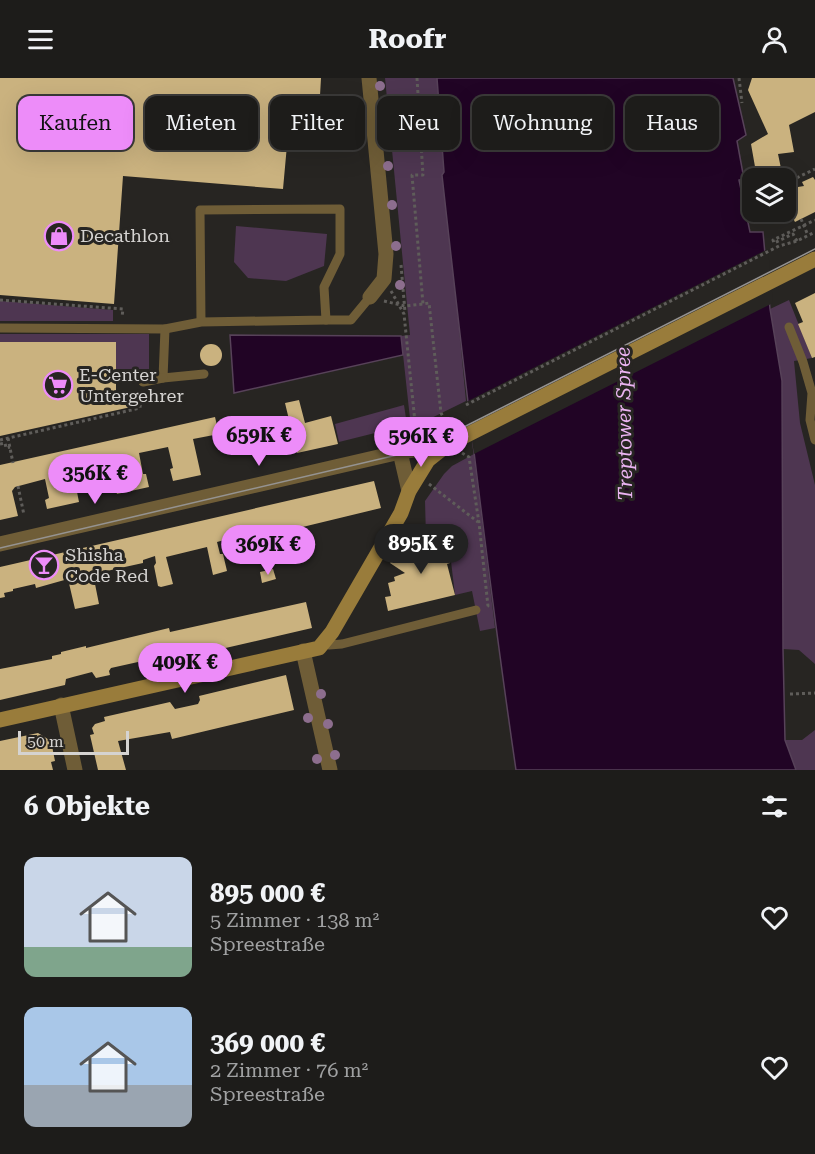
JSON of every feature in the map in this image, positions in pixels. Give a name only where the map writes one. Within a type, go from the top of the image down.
[{"type":"main road","points":[[0,720],[319,648],[326,642],[401,513],[409,491],[428,460],[447,445],[815,259]]},
{"type":"street","points":[[369,78],[386,254],[384,279],[370,297]]},
{"type":"street","points":[[0,544],[400,452],[447,445]]},
{"type":"street","points":[[400,452],[409,491]]},
{"type":"street","points":[[303,651],[330,770]]},
{"type":"street","points":[[61,705],[75,770]]},
{"type":"lane","points":[[201,321],[200,210],[340,209],[340,255],[324,287],[326,320]]},
{"type":"lane","points":[[0,328],[165,329],[201,321],[351,320],[370,297]]},
{"type":"lane","points":[[789,327],[813,393],[810,420],[815,440]]},
{"type":"lane","points":[[163,378],[165,329]]},
{"type":"lane","points":[[142,382],[204,374]]},
{"type":"lane","points":[[326,642],[329,645],[342,644],[476,610]]},
{"type":"path","points":[[417,78],[423,175],[412,176],[423,304]]},
{"type":"path","points":[[739,78],[742,103]]},
{"type":"path","points":[[796,178],[815,169]]},
{"type":"path","points":[[801,219],[808,234]]},
{"type":"path","points":[[797,242],[793,234],[774,243],[772,240],[815,220]]},
{"type":"path","points":[[466,405],[779,246],[797,242],[815,232]]},
{"type":"path","points":[[384,279],[405,314],[415,422],[424,448]]},
{"type":"path","points":[[370,297],[407,306],[429,303],[441,413]]},
{"type":"path","points":[[0,300],[123,309],[122,328]]},
{"type":"path","points":[[0,442],[8,438],[140,408],[142,382]]},
{"type":"path","points":[[8,438],[13,463]]},
{"type":"path","points":[[0,442],[5,443],[6,448],[10,447]]},
{"type":"path","points":[[462,453],[469,457],[488,606],[476,610]]},
{"type":"path","points":[[429,484],[479,524]]},
{"type":"path","points":[[18,486],[24,516]]},
{"type":"path","points":[[790,694],[815,693]]},
{"type":"shaded area","points":[[385,78],[437,78],[438,96],[387,96]]},
{"type":"shaded area","points":[[392,150],[442,150],[466,401],[411,428],[401,336],[410,335]]},
{"type":"shaded area","points":[[236,226],[327,234],[324,266],[286,281],[248,278],[234,262]]},
{"type":"shaded area","points":[[789,300],[812,358],[794,361],[800,423],[815,485],[815,664],[799,650],[783,649],[782,381],[770,309]]},
{"type":"shaded area","points":[[0,301],[113,310],[113,321],[0,321]]},
{"type":"shaded area","points":[[0,334],[149,334],[149,369],[115,369],[115,342],[0,342]]},
{"type":"shaded area","points":[[404,405],[407,425],[339,442],[335,424]]},
{"type":"shaded area","points":[[474,454],[495,628],[480,631],[472,591],[455,595],[448,536],[426,537],[425,501],[452,466]]},
{"type":"shaded area","points":[[815,730],[815,770],[796,770],[785,740],[802,740]]},
{"type":"water","name":"Treptower Spree","points":[[437,78],[733,78],[746,135],[737,141],[742,168],[742,179],[739,180],[742,194],[742,222],[748,222],[750,232],[763,232],[770,309],[782,381],[785,740],[796,770],[516,770],[486,547],[442,175],[444,172],[442,150],[460,150],[460,96],[438,96]]},
{"type":"water","points":[[230,335],[401,336],[403,355],[234,393]]},
{"type":"pier","points":[[768,249],[773,303],[474,454],[466,402]]},
{"type":"building","points":[[0,78],[321,78],[320,96],[270,96],[270,150],[287,150],[283,189],[123,176],[114,304],[0,295]]},
{"type":"building","points":[[752,78],[815,78],[815,112],[789,125],[794,152],[778,154],[781,168],[755,168],[751,144],[768,134],[748,90]]},
{"type":"building","points":[[813,177],[815,180],[815,212],[796,222],[796,187],[804,186],[802,182]]},
{"type":"building","points":[[815,293],[815,357],[812,358],[798,324],[803,322],[795,303]]},
{"type":"building","name":"E-Center Untergehrer","points":[[0,342],[116,342],[116,401],[131,401],[131,407],[0,436]]},
{"type":"building","points":[[207,344],[215,344],[222,351],[222,359],[215,366],[207,366],[200,359],[200,351]]},
{"type":"building","points":[[299,400],[305,423],[331,416],[338,444],[297,453],[285,403]]},
{"type":"building","points":[[215,417],[219,434],[193,439],[201,475],[173,481],[170,469],[173,468],[168,447],[139,453],[143,474],[146,474],[149,487],[117,494],[114,485],[116,480],[114,474],[118,473],[116,466],[68,474],[72,492],[77,492],[79,502],[47,509],[45,500],[49,498],[45,479],[15,487],[12,491],[18,516],[0,520],[0,465]]},
{"type":"building","points":[[374,481],[381,508],[249,540],[248,538],[229,543],[228,539],[217,542],[227,571],[213,575],[207,547],[166,557],[173,584],[161,587],[158,586],[154,566],[155,556],[143,560],[143,563],[93,574],[99,604],[75,609],[68,579],[36,588],[35,584],[13,589],[13,591],[4,593],[5,597],[0,598],[0,567]]},
{"type":"building","points":[[441,536],[445,540],[450,563],[447,564],[455,595],[388,611],[385,597],[391,596],[388,583],[395,581],[394,577],[405,573],[390,563],[397,553],[412,562],[408,545]]},
{"type":"building","points":[[273,569],[276,579],[262,583],[260,572]]},
{"type":"building","points":[[306,602],[312,628],[169,661],[165,656],[111,668],[110,675],[96,678],[92,672],[66,679],[65,685],[0,700],[0,669],[52,659],[52,656],[61,654],[61,652],[86,646],[86,648],[169,628],[170,632]]},
{"type":"building","points":[[286,675],[294,710],[172,739],[170,732],[118,741],[126,770],[98,770],[90,735],[94,734],[92,728],[95,724],[105,721],[104,717],[170,702],[175,709],[198,704],[199,696]]},
{"type":"building","points":[[38,733],[51,741],[55,761],[51,762],[53,770],[0,770],[0,741]]},
{"type":"tram line","points":[[0,548],[397,455],[426,446],[815,249]]},
{"type":"place","name":"Decathlon","points":[[59,236]]},
{"type":"place","name":"E-Center Untergehrer","points":[[58,385]]},
{"type":"place","name":"Shisha Code Red","points":[[44,565]]}]
